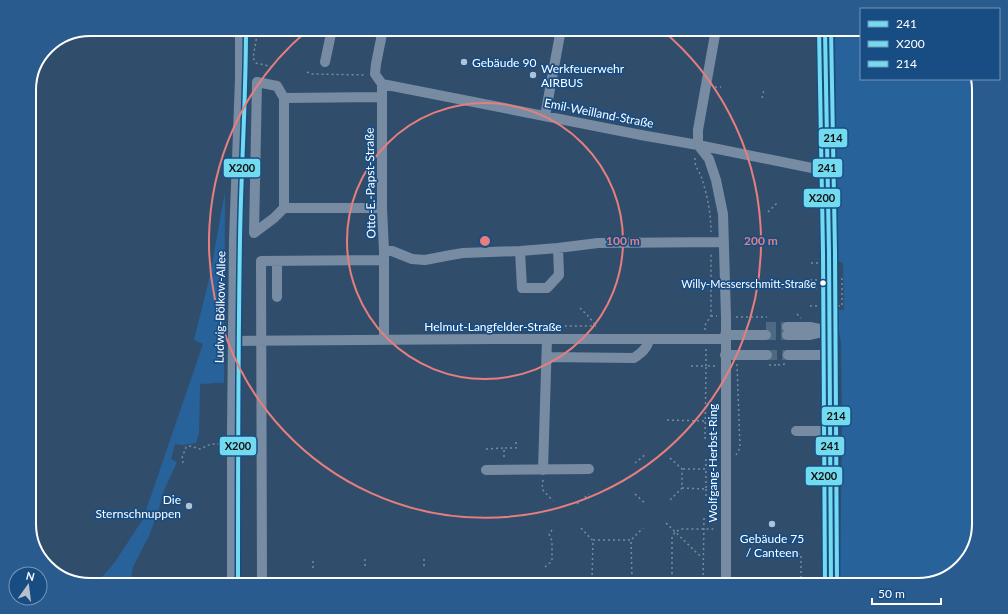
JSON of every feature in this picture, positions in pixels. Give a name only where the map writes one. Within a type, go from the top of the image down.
[{"type":"street","name":"Ludwig-Bölkow-Allee","points":[[232,578],[234,239],[240,79],[240,36]]},
{"type":"street","points":[[325,62],[331,36]]},
{"type":"street","points":[[382,36],[375,74],[382,84]]},
{"type":"street","points":[[545,116],[561,36]]},
{"type":"street","points":[[698,145],[698,130],[715,36]]},
{"type":"street","points":[[825,36],[829,252],[831,578]]},
{"type":"street","points":[[257,82],[277,86],[284,98],[284,208],[274,218],[254,233],[257,82]]},
{"type":"street","name":"Emil-Weilland-Straße","points":[[382,84],[633,134],[828,170]]},
{"type":"street","name":"Otto-E.-Papst-Straße","points":[[382,84],[384,340]]},
{"type":"street","points":[[284,98],[382,98]]},
{"type":"street","name":"Wolfgang-Herbst-Ring","points":[[698,145],[709,159],[716,180],[723,214],[726,317],[726,529],[723,578]]},
{"type":"street","points":[[284,208],[382,208]]},
{"type":"street","points":[[262,578],[261,261],[384,255],[392,251],[412,260],[426,260],[463,253],[520,251],[598,243],[724,242]]},
{"type":"street","points":[[520,251],[522,288],[547,288],[559,275],[558,248]]},
{"type":"street","points":[[277,261],[278,297]]},
{"type":"street","name":"Helmut-Langfelder-Straße","points":[[233,341],[705,339],[741,335],[767,326]]},
{"type":"street","points":[[787,331],[810,334],[829,331]]},
{"type":"street","points":[[543,470],[547,339]]},
{"type":"street","points":[[547,357],[634,358],[648,344],[649,339]]},
{"type":"street","points":[[788,354],[830,355]]},
{"type":"street","points":[[725,355],[767,355]]},
{"type":"street","points":[[796,431],[830,431]]},
{"type":"street","points":[[486,470],[589,469]]},
{"type":"path","points":[[257,36],[253,58],[256,63],[273,67]]},
{"type":"path","points":[[307,72],[312,74],[375,74]]},
{"type":"path","points":[[762,98],[764,90]]},
{"type":"path","points":[[698,145],[694,163],[704,185],[711,228],[711,316],[705,325],[706,439]]},
{"type":"path","points":[[768,212],[777,203]]},
{"type":"path","points":[[811,263],[823,263]]},
{"type":"path","points":[[837,279],[842,279],[842,306]]},
{"type":"path","points":[[810,280],[823,280]]},
{"type":"path","points":[[766,287],[783,288]]},
{"type":"path","points":[[810,288],[823,288]]},
{"type":"path","points":[[837,296],[842,296]]},
{"type":"path","points":[[496,339],[504,326],[596,326],[580,308]]},
{"type":"path","points":[[736,317],[767,326]]},
{"type":"path","points":[[690,366],[706,366]]},
{"type":"path","points":[[667,420],[706,420]]},
{"type":"path","points":[[486,449],[516,448],[516,441]]},
{"type":"path","points":[[183,463],[182,458],[186,447],[190,446],[200,449],[211,444],[224,444]]},
{"type":"path","points":[[504,448],[504,470]]},
{"type":"path","points":[[635,463],[646,454]]},
{"type":"path","points":[[670,458],[682,469],[706,469]]},
{"type":"path","points":[[706,459],[706,499]]},
{"type":"path","points":[[670,500],[682,488],[682,469]]},
{"type":"path","points":[[543,470],[542,489],[553,501]]},
{"type":"path","points":[[682,488],[706,489]]},
{"type":"path","points":[[577,504],[589,494]]},
{"type":"path","points":[[635,494],[646,504]]},
{"type":"path","points":[[703,578],[704,518]]},
{"type":"path","points":[[666,524],[699,555],[704,556]]},
{"type":"path","points":[[581,528],[593,540],[631,540],[643,528]]},
{"type":"path","points":[[672,578],[672,537],[675,532],[681,529],[726,529]]},
{"type":"path","points":[[544,567],[552,561],[552,541],[549,534],[552,530]]},
{"type":"path","points":[[592,578],[593,540]]},
{"type":"path","points":[[631,540],[632,578]]},
{"type":"path","points":[[798,554],[801,554],[801,578]]},
{"type":"path","points":[[313,559],[313,568]]},
{"type":"path","points":[[365,559],[365,567]]},
{"type":"path","points":[[424,559],[424,566]]},
{"type":"shaded area","points":[[835,36],[860,36],[860,80],[971,80],[972,531],[968,545],[961,557],[951,567],[939,574],[925,578],[840,578],[842,422],[841,343],[837,322],[837,310],[844,310],[843,263],[837,260]]},
{"type":"shaded area","points":[[225,192],[224,383],[200,384],[199,433],[196,443],[182,445],[175,444],[171,459],[177,462],[162,495],[159,509],[149,536],[133,567],[131,578],[101,578],[115,562],[143,519],[203,344],[194,340],[210,275]]},
{"type":"tunnel","points":[[766,327],[787,327]]},
{"type":"tunnel","points":[[766,335],[787,335]]},
{"type":"tunnel","points":[[767,355],[788,355]]},
{"type":"transit line","name":"X200","points":[[238,578],[239,283],[246,36]]},
{"type":"transit line","name":"X200","points":[[819,36],[823,252],[825,578]]},
{"type":"transit line","name":"241","points":[[825,36],[829,252],[831,578]]},
{"type":"transit line","name":"214","points":[[831,36],[835,252],[837,578]]},
{"type":"place","name":"Gebäude 90","points":[[464,62]]},
{"type":"place","name":"Werkfeuerwehr AIRBUS","points":[[533,75]]},
{"type":"place","name":"Willy-Messerschmitt-Straße","points":[[823,283]]},
{"type":"place","name":"Die Sternschnuppen","points":[[189,506]]},
{"type":"place","name":"Gebäude 75 / Canteen","points":[[772,524]]}]
